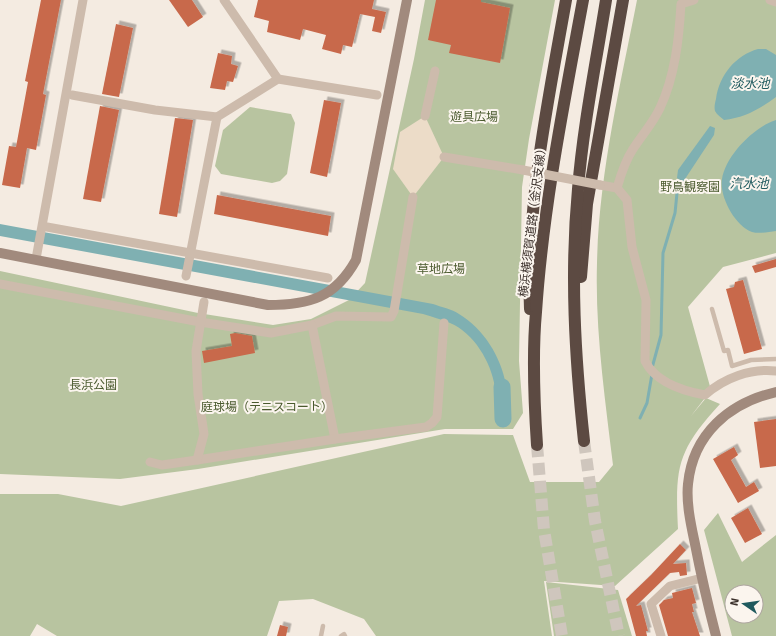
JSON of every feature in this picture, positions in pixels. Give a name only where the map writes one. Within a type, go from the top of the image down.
[{"type":"highway","points":[[534,386],[529,285],[533,194],[566,0]]},
{"type":"highway","name":"横浜横須賀道路（金沢支線）","points":[[537,445],[534,386],[536,313],[542,245],[560,125],[583,0]]},
{"type":"highway","points":[[584,441],[578,384],[574,318],[574,253],[577,190],[584,128],[606,0]]},
{"type":"highway","points":[[578,384],[580,295],[587,204],[623,0]]},
{"type":"street","points":[[36,259],[44,228],[83,0]]},
{"type":"street","points":[[224,0],[278,79]]},
{"type":"street","points":[[0,252],[268,305],[306,303],[319,298],[342,281],[356,260],[407,0]]},
{"type":"street","points":[[617,188],[623,168],[632,149],[647,130],[660,109],[669,86],[679,32],[679,2],[694,0]]},
{"type":"street","points":[[770,0],[776,2]]},
{"type":"street","points":[[426,116],[435,72]]},
{"type":"street","points":[[72,95],[155,110],[217,117],[278,79],[377,95]]},
{"type":"street","points":[[186,276],[217,117]]},
{"type":"street","points":[[444,157],[617,188],[627,200],[632,247],[646,300],[645,360],[649,368],[668,384],[688,392],[705,395],[724,381],[754,370],[776,371]]},
{"type":"street","points":[[0,284],[200,322],[271,333],[312,325],[336,316],[392,317],[413,197]]},
{"type":"street","points":[[44,228],[328,278]]},
{"type":"street","points":[[198,460],[204,434],[198,394],[196,351],[204,302]]},
{"type":"street","points":[[150,462],[162,465],[426,427],[437,417],[444,323]]},
{"type":"street","points":[[312,325],[335,439]]},
{"type":"street","points":[[716,636],[702,578],[692,527],[688,484],[693,457],[702,439],[714,425],[729,412],[746,402],[776,392]]},
{"type":"street","points":[[661,636],[652,604],[670,586],[702,578]]},
{"type":"lane","points":[[712,309],[724,351],[728,350],[732,366],[751,360],[776,359]]},
{"type":"lane","points":[[321,636],[323,626]]},
{"type":"lane","points":[[341,636],[344,634],[345,636]]},
{"type":"green space","name":"長浜公園","points":[[425,0],[555,0],[529,139],[522,187],[519,361],[523,413],[513,429],[445,429],[198,469],[120,479],[0,474],[0,271],[198,313],[273,325],[311,319],[349,300],[365,283],[414,59]]},
{"type":"green space","name":"野鳥観察園","points":[[637,0],[776,0],[776,253],[723,267],[688,307],[711,390],[691,416],[706,398],[720,404],[695,435],[687,448],[682,461],[677,490],[678,529],[615,586],[544,581],[552,636],[376,636],[364,619],[313,599],[279,601],[267,636],[57,636],[37,624],[30,636],[0,636],[0,494],[58,494],[121,506],[444,434],[513,435],[530,482],[599,482],[613,465],[599,339],[597,263],[599,230],[611,131]]},
{"type":"green space","points":[[250,107],[291,114],[295,123],[287,174],[280,181],[272,183],[221,174],[215,166],[223,130]]},
{"type":"green space","points":[[718,513],[742,562],[776,535],[776,636],[732,636],[729,624],[764,624],[764,584],[724,584],[724,606],[704,530]]},
{"type":"green space","points":[[546,582],[618,590],[632,636],[554,636]]},
{"type":"shaded area","points":[[425,116],[444,157],[413,197],[393,169],[400,132]]},
{"type":"water","name":"淡水池","points":[[758,49],[766,49],[776,55],[776,97],[752,112],[724,120],[715,111],[715,104],[721,82],[730,67],[736,61]]},
{"type":"water","name":"汽水池","points":[[776,120],[776,231],[755,233],[746,229],[734,217],[723,194],[722,179],[729,161],[742,143],[750,135]]},
{"type":"water","points":[[710,126],[715,128],[714,135],[683,182],[677,178],[678,170]]},
{"type":"water","points":[[0,224],[433,304],[450,309],[468,320],[476,327],[496,354],[506,385],[507,410],[495,409],[493,377],[480,349],[467,334],[443,320],[423,314],[0,236]]},
{"type":"building","points":[[41,0],[61,0],[43,94],[46,95],[36,150],[27,148],[20,188],[2,185],[9,146],[16,147],[28,82],[25,81]]},
{"type":"building","points":[[169,0],[192,0],[203,17],[188,27]]},
{"type":"building","points":[[258,0],[374,0],[372,9],[386,12],[381,33],[372,31],[375,17],[360,14],[352,47],[343,45],[341,54],[322,49],[326,35],[303,29],[300,40],[267,32],[269,21],[254,17]]},
{"type":"building","points":[[436,0],[481,0],[481,2],[510,8],[500,63],[449,53],[451,45],[428,40]]},
{"type":"building","points":[[116,24],[133,28],[119,97],[102,94]]},
{"type":"building","points":[[218,53],[232,56],[231,64],[238,66],[233,82],[227,81],[225,90],[210,88]]},
{"type":"building","points":[[324,100],[341,103],[327,177],[310,173]]},
{"type":"building","points":[[100,106],[119,110],[101,202],[83,199]]},
{"type":"building","points":[[175,118],[193,120],[177,217],[159,214]]},
{"type":"building","points":[[217,195],[331,216],[328,236],[214,214]]},
{"type":"building","points":[[776,259],[776,267],[755,273],[752,266]]},
{"type":"building","points":[[743,280],[762,349],[744,354],[726,289],[734,287],[735,282]]},
{"type":"building","points":[[235,333],[252,336],[255,353],[204,363],[202,351],[232,346],[230,334]]},
{"type":"building","points":[[776,419],[776,466],[760,468],[754,422]]},
{"type":"building","points":[[734,447],[738,455],[731,460],[746,487],[754,482],[759,491],[738,503],[713,459]]},
{"type":"building","points":[[748,508],[762,534],[745,543],[731,518]]},
{"type":"building","points":[[680,544],[686,550],[673,564],[686,563],[687,575],[680,576],[679,572],[670,573],[636,606],[641,605],[648,631],[646,631],[647,636],[636,636],[626,599]]},
{"type":"building","points":[[692,588],[696,603],[692,604],[694,612],[692,612],[700,636],[668,636],[659,605],[664,600],[673,598],[672,593]]},
{"type":"building","points":[[280,625],[288,627],[286,636],[277,636]]},
{"type":"waterway","points":[[652,368],[661,335],[663,253],[675,213],[677,193],[681,180]]},
{"type":"waterway","points":[[640,418],[647,403],[652,374]]},
{"type":"waterway","points":[[502,387],[503,419]]},
{"type":"tunnel","points":[[584,441],[595,521],[619,636]]},
{"type":"tunnel","points":[[537,445],[544,530],[562,636]]},
{"type":"park label","name":"遊具広場","points":[[474,117]]},
{"type":"park label","name":"草地広場","points":[[441,269]]},
{"type":"park label","name":"庭球場（テニスコート）","points":[[267,407]]}]
